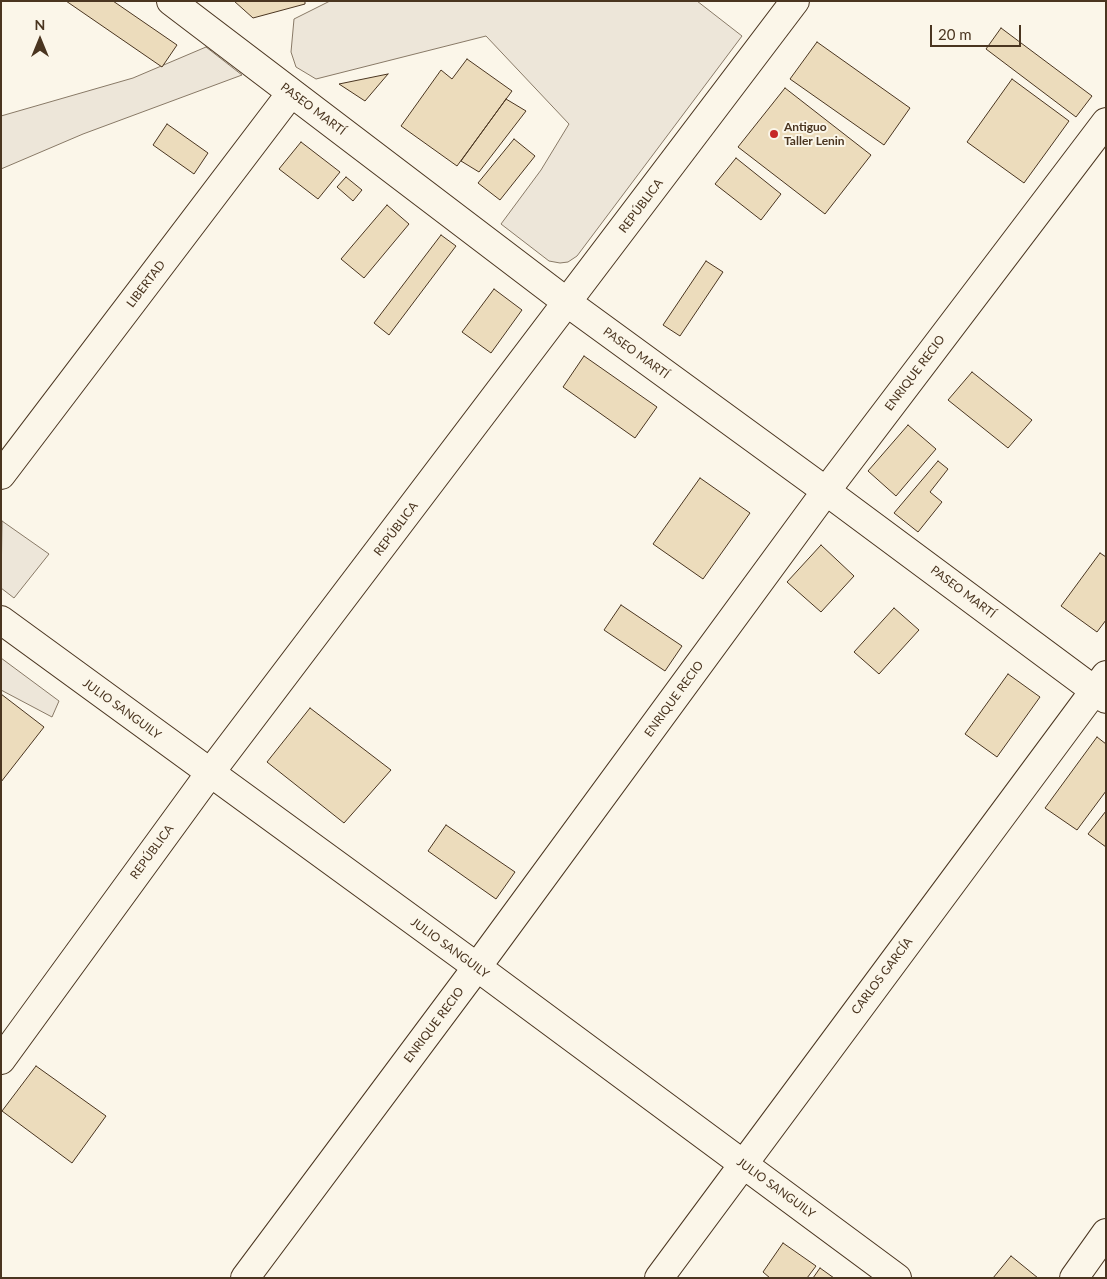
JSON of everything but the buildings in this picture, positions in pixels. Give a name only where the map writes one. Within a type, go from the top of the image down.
[{"type":"street","name":"PASEO MARTÍ","points":[[171,1],[568,303],[1102,688]]},
{"type":"street","name":"REPÚBLICA","points":[[1,1060],[210,774],[795,1]]},
{"type":"street","name":"LIBERTAD","points":[[1,475],[291,93]]},
{"type":"street","name":"ENRIQUE RECIO","points":[[245,1278],[477,967],[826,490],[1106,122]]},
{"type":"street","name":"JULIO SANGUILY","points":[[1,620],[477,967],[896,1278]]},
{"type":"street","name":"CARLOS GARCÍA","points":[[658,1278],[1102,688]]},
{"type":"street","points":[[1074,1278],[1106,1233]]},
{"type":"shaded area","points":[[330,1],[697,1],[742,36],[577,256],[568,262],[560,263],[549,261],[501,224],[541,170],[569,124],[486,36],[316,79],[296,67],[291,52],[294,19]]},
{"type":"shaded area","points":[[206,47],[242,75],[83,134],[1,169],[1,116],[133,78]]},
{"type":"shaded area","points":[[2,521],[49,554],[14,598],[1,588]]},
{"type":"shaded area","points":[[1,658],[59,701],[52,717],[1,690]]},
{"type":"place","name":"Antiguo Taller Lenin","points":[[774,134]]}]
